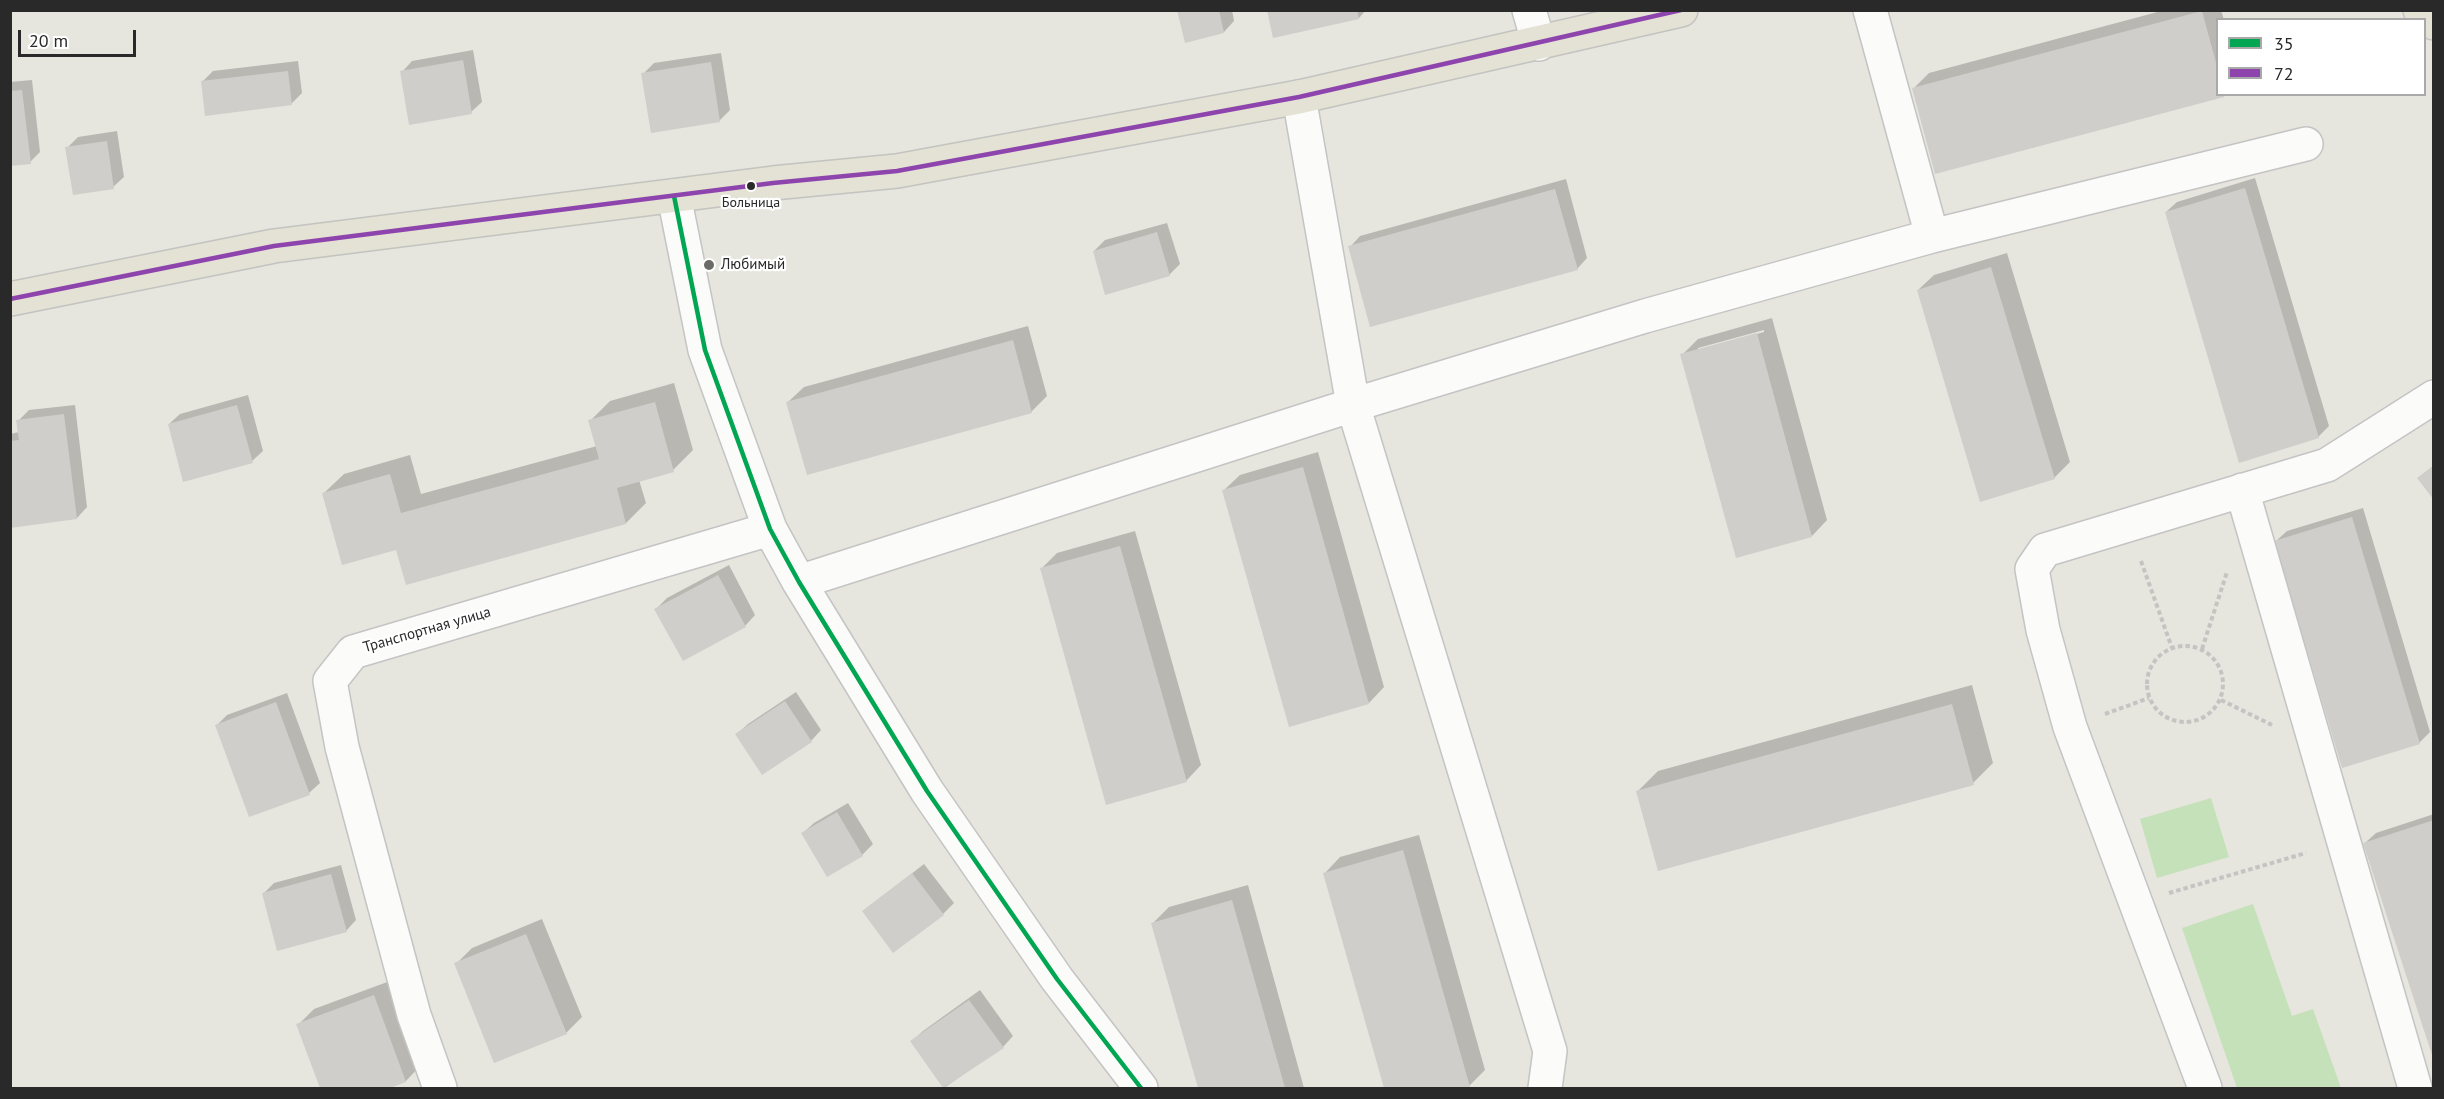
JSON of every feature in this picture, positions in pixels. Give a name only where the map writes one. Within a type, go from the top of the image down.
[{"type":"main road","points":[[10,299],[274,246],[674,196],[897,171],[1299,97],[1681,10]]},
{"type":"main road","points":[[2420,10],[2433,22]]},
{"type":"street","points":[[1529,10],[1539,44]]},
{"type":"street","points":[[1870,10],[1932,236]]},
{"type":"street","points":[[1299,97],[1353,405],[1550,1051],[1545,1089]]},
{"type":"street","points":[[799,582],[1353,405],[1645,316],[1932,236],[2306,144]]},
{"type":"street","points":[[674,196],[705,350],[770,530],[799,582],[927,791],[1057,979],[1141,1089]]},
{"type":"street","points":[[2205,1089],[2070,727],[2043,630],[2032,569],[2046,550],[2326,465],[2433,397]]},
{"type":"street","points":[[2242,490],[2415,1089]]},
{"type":"street","name":"Транспортная улица","points":[[440,1089],[414,1016],[342,747],[330,681],[352,652],[770,530]]},
{"type":"path","points":[[2129,526],[2172,648]]},
{"type":"path","points":[[2202,649],[2230,562]]},
{"type":"path","points":[[2187,645],[2202,649],[2214,657],[2222,670],[2224,685],[2221,700],[2212,712],[2199,721],[2184,723],[2169,720],[2157,711],[2149,698],[2147,683],[2150,668],[2159,656],[2172,648],[2187,645]]},
{"type":"path","points":[[2070,727],[2149,698]]},
{"type":"path","points":[[2137,902],[2306,853]]},
{"type":"green space","points":[[2211,798],[2229,857],[2157,878],[2140,819]]},
{"type":"green space","points":[[2253,904],[2292,1016],[2313,1009],[2341,1088],[2237,1088],[2182,928]]},
{"type":"building","points":[[1177,10],[1219,10],[1224,33],[1185,43]]},
{"type":"building","points":[[1267,10],[1357,10],[1359,19],[1273,38]]},
{"type":"building","points":[[2202,11],[2216,63],[2216,96],[2224,97],[1935,174],[1912,88]]},
{"type":"building","points":[[463,60],[472,114],[409,125],[400,71]]},
{"type":"building","points":[[711,62],[720,122],[651,133],[641,73]]},
{"type":"building","points":[[288,71],[292,105],[205,116],[201,81]]},
{"type":"building","points":[[22,90],[31,164],[10,166],[10,91]]},
{"type":"building","points":[[107,141],[114,189],[73,195],[65,147]]},
{"type":"building","points":[[2245,188],[2319,438],[2239,463],[2165,212]]},
{"type":"building","points":[[1555,189],[1578,270],[1370,327],[1348,246]]},
{"type":"building","points":[[1157,232],[1170,276],[1105,295],[1093,251]]},
{"type":"building","points":[[1991,267],[2055,479],[1980,502],[1917,290]]},
{"type":"building","points":[[1757,333],[1812,537],[1736,558],[1680,354]]},
{"type":"building","points":[[1013,340],[1032,413],[807,475],[786,402]]},
{"type":"building","points":[[655,402],[674,472],[617,488],[626,524],[406,585],[396,550],[342,565],[322,493],[390,474],[401,513],[599,459],[588,420]]},
{"type":"building","points":[[237,405],[253,463],[183,482],[168,424]]},
{"type":"building","points":[[64,414],[77,519],[10,528],[10,441],[19,440],[16,420]]},
{"type":"building","points":[[2434,465],[2434,500],[2417,478]]},
{"type":"building","points":[[1303,467],[1369,704],[1289,727],[1222,490]]},
{"type":"building","points":[[2352,517],[2420,744],[2342,768],[2274,541]]},
{"type":"building","points":[[1120,546],[1187,782],[1106,805],[1040,568]]},
{"type":"building","points":[[718,575],[746,627],[683,661],[654,609]]},
{"type":"building","points":[[785,701],[812,742],[762,775],[735,734]]},
{"type":"building","points":[[276,702],[310,795],[249,817],[215,725]]},
{"type":"building","points":[[1952,704],[1974,785],[1658,871],[1636,791]]},
{"type":"building","points":[[837,812],[863,856],[827,877],[801,833]]},
{"type":"building","points":[[2434,820],[2434,1058],[2433,1058],[2363,843]]},
{"type":"building","points":[[1403,850],[1470,1087],[1384,1088],[1323,873]]},
{"type":"building","points":[[912,873],[944,915],[893,953],[862,911]]},
{"type":"building","points":[[331,874],[347,932],[277,951],[262,893]]},
{"type":"building","points":[[1232,900],[1285,1088],[1198,1088],[1151,923]]},
{"type":"building","points":[[526,934],[567,1034],[494,1063],[454,963]]},
{"type":"building","points":[[374,995],[406,1082],[390,1088],[320,1088],[296,1024]]},
{"type":"building","points":[[969,1000],[1004,1048],[943,1088],[910,1041]]},
{"type":"transit line","name":"72","points":[[10,299],[274,246],[773,183],[897,171],[1299,97],[1681,10]]},
{"type":"transit line","name":"35","points":[[674,196],[705,350],[770,529],[799,582],[927,791],[1057,979],[1141,1088]]},
{"type":"place","name":"Больница","points":[[751,186]]},
{"type":"place","name":"Любимый","points":[[709,265]]}]
